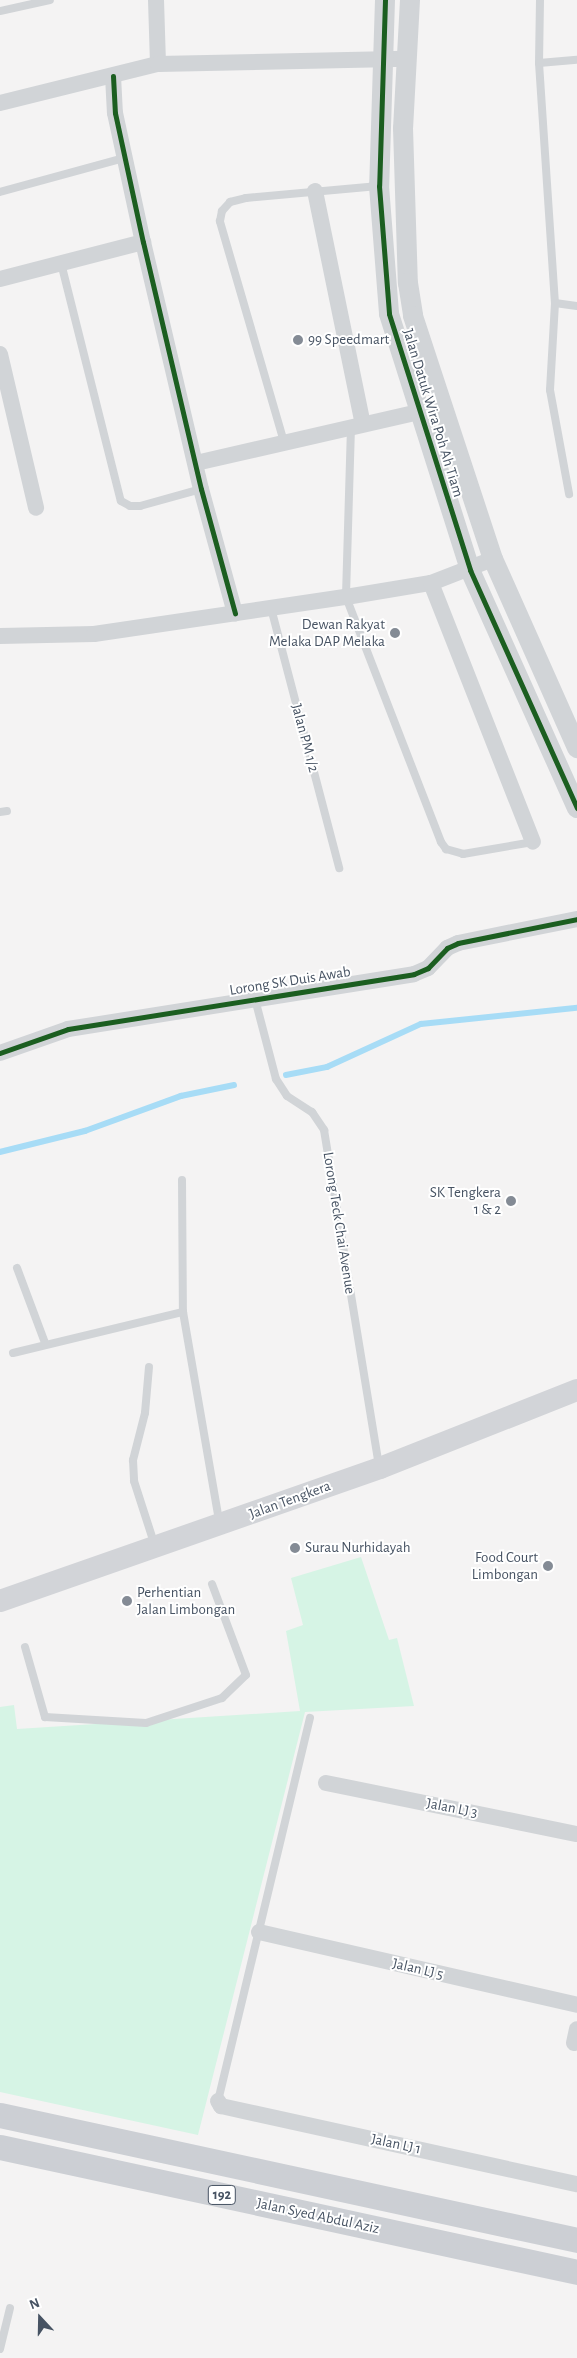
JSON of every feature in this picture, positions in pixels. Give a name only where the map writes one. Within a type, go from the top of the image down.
[{"type":"main road","name":"Jalan Tengkera","points":[[0,1601],[156,1548],[380,1468],[577,1390]]},
{"type":"main road","name":"192","points":[[0,2115],[577,2240]]},
{"type":"main road","name":"Jalan Syed Abdul Aziz","points":[[0,2147],[577,2272]]},
{"type":"street","points":[[156,0],[158,64]]},
{"type":"street","name":"Jalan Datuk Wira Poh Ah Tiam","points":[[384,0],[379,186],[386,297],[419,412],[470,570],[577,808]]},
{"type":"street","name":"Jalan Datuk Wira Poh Ah Tiam","points":[[410,0],[403,128],[410,301],[416,330],[493,559],[577,748]]},
{"type":"street","points":[[0,103],[158,64],[406,59]]},
{"type":"street","points":[[113,76],[115,113],[143,242],[201,489],[235,613]]},
{"type":"street","points":[[315,191],[357,425]]},
{"type":"street","points":[[0,279],[143,242]]},
{"type":"street","points":[[0,354],[36,508]]},
{"type":"street","points":[[196,463],[419,412]]},
{"type":"street","points":[[0,636],[94,634],[346,597],[431,583],[470,570],[493,559]]},
{"type":"street","points":[[431,583],[533,842]]},
{"type":"street","name":"Lorong SK Duis Awab","points":[[0,1053],[68,1028],[414,974],[428,968],[447,948],[458,943],[577,919]]},
{"type":"street","name":"Jalan LJ 3","points":[[326,1783],[577,1834]]},
{"type":"street","name":"Jalan LJ 5","points":[[259,1932],[577,2005]]},
{"type":"street","name":"Jalan LJ 1","points":[[218,2102],[221,2106],[577,2184]]},
{"type":"lane","points":[[0,11],[50,0]]},
{"type":"lane","points":[[540,0],[539,63],[555,303],[550,390],[569,494]]},
{"type":"lane","points":[[539,63],[577,60]]},
{"type":"lane","points":[[0,192],[124,158]]},
{"type":"lane","points":[[284,442],[220,221],[222,211],[230,202],[246,198],[379,186]]},
{"type":"lane","points":[[61,263],[121,501],[130,506],[140,506],[201,489]]},
{"type":"lane","points":[[555,303],[577,306]]},
{"type":"lane","points":[[357,425],[346,597],[446,849],[463,854],[533,842]]},
{"type":"lane","name":"Jalan PM 1/2","points":[[271,608],[340,868]]},
{"type":"lane","name":"Lorong Teck Chai Avenue","points":[[255,999],[276,1079],[287,1096],[312,1112],[324,1130],[380,1468]]},
{"type":"lane","points":[[182,1180],[183,1312],[220,1525]]},
{"type":"lane","points":[[16,1268],[45,1343]]},
{"type":"lane","points":[[13,1353],[45,1343],[183,1312]]},
{"type":"lane","points":[[149,1367],[145,1413],[133,1460],[134,1480],[156,1548]]},
{"type":"lane","points":[[25,1648],[45,1716],[146,1723],[222,1698],[246,1675],[212,1584]]},
{"type":"lane","points":[[218,2102],[310,1718]]},
{"type":"lane","points":[[0,2350],[10,2308]]},
{"type":"green space","points":[[361,1557],[389,1640],[397,1638],[414,1706],[305,1712],[198,2135],[0,2092],[0,1707],[14,1705],[17,1729],[300,1711],[286,1631],[303,1625],[291,1578]]},
{"type":"waterway","points":[[286,1075],[327,1067],[421,1024],[577,1008]]},
{"type":"waterway","points":[[0,1152],[85,1131],[181,1096],[234,1085]]},
{"type":"cycle path","points":[[385,0],[379,186],[389,314],[470,570],[577,808]]},
{"type":"cycle path","points":[[113,76],[115,113],[143,242],[201,489],[235,613]]},
{"type":"cycle path","points":[[0,1053],[68,1029],[414,974],[428,968],[447,948],[458,943],[577,919]]},
{"type":"place","name":"99 Speedmart","points":[[298,340]]},
{"type":"place","name":"Dewan Rakyat Melaka DAP Melaka","points":[[395,633]]},
{"type":"place","name":"SK Tengkera 1 & 2","points":[[511,1201]]},
{"type":"place","name":"Surau Nurhidayah","points":[[295,1548]]},
{"type":"place","name":"Food Court Limbongan","points":[[548,1566]]},
{"type":"place","name":"Perhentian Jalan Limbongan","points":[[127,1601]]}]
